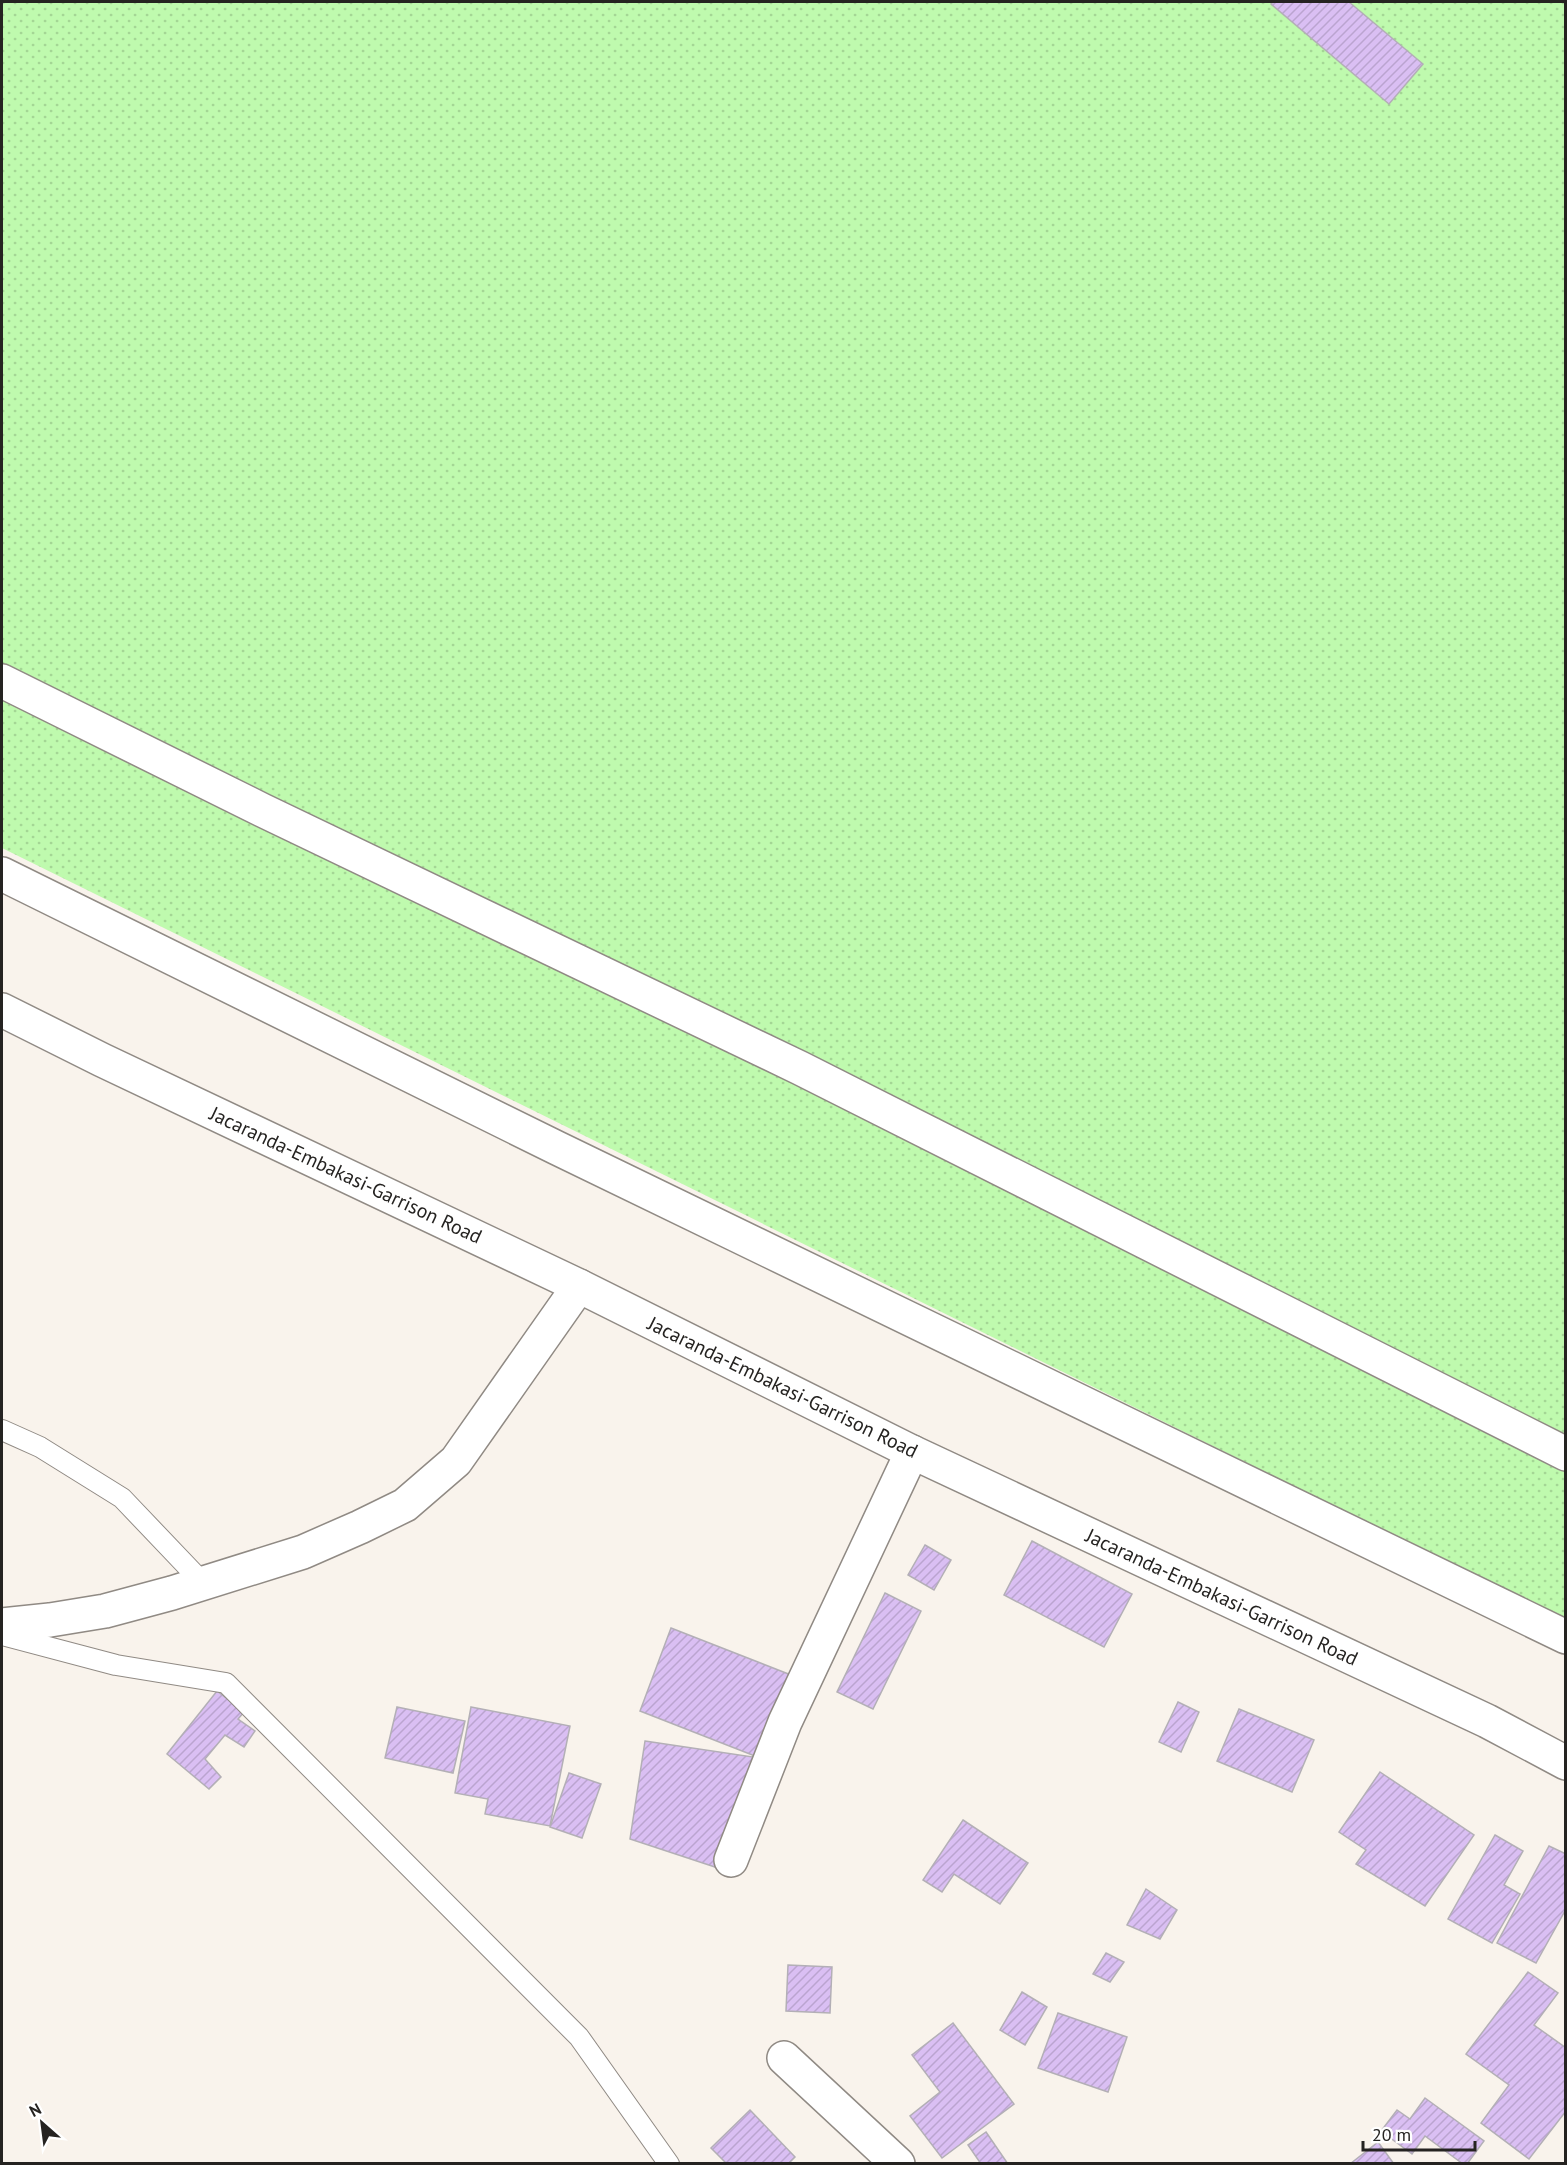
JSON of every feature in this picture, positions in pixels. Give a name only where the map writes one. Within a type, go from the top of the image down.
[{"type":"street","points":[[2,681],[262,810],[800,1068],[1566,1454]]},
{"type":"street","points":[[2,874],[578,1159],[1566,1637]]},
{"type":"street","name":"Jacaranda-Embakasi-Garrison Road","points":[[2,1010],[102,1060],[579,1286],[912,1452],[1487,1721],[1566,1763]]},
{"type":"street","points":[[2,1625],[105,1611],[203,1582],[303,1552],[405,1505],[456,1461],[579,1286]]},
{"type":"street","points":[[731,1860],[785,1722],[912,1452]]},
{"type":"street","points":[[784,2058],[898,2163]]},
{"type":"lane","points":[[2,1430],[40,1447],[122,1498],[203,1582]]},
{"type":"lane","points":[[2,1635],[116,1665],[226,1683],[579,2037],[669,2163]]},
{"type":"green space","points":[[2,2],[1565,2],[1565,1620],[2,848]]},
{"type":"building","points":[[1273,2],[1349,2],[1423,64],[1389,104],[1271,4]]},
{"type":"building","points":[[1032,1541],[1132,1594],[1104,1647],[1004,1595]]},
{"type":"building","points":[[925,1545],[951,1560],[934,1590],[908,1575]]},
{"type":"building","points":[[885,1593],[921,1611],[873,1709],[837,1692]]},
{"type":"building","points":[[671,1628],[791,1675],[760,1758],[640,1711]]},
{"type":"building","points":[[217,1691],[244,1712],[238,1719],[255,1731],[244,1747],[225,1735],[205,1759],[221,1777],[209,1789],[167,1754]]},
{"type":"building","points":[[1178,1702],[1199,1712],[1181,1752],[1159,1742]]},
{"type":"building","points":[[397,1707],[465,1721],[453,1773],[385,1758]]},
{"type":"building","points":[[471,1707],[570,1726],[550,1826],[485,1814],[488,1799],[455,1793]]},
{"type":"building","points":[[1239,1709],[1314,1740],[1292,1792],[1217,1761]]},
{"type":"building","points":[[645,1741],[760,1758],[715,1867],[630,1839]]},
{"type":"building","points":[[1380,1772],[1474,1835],[1425,1906],[1356,1864],[1366,1850],[1339,1832]]},
{"type":"building","points":[[569,1773],[601,1784],[582,1838],[550,1827]]},
{"type":"building","points":[[963,1820],[1028,1863],[1000,1904],[954,1874],[942,1892],[923,1880]]},
{"type":"building","points":[[1495,1835],[1523,1851],[1504,1885],[1520,1894],[1492,1943],[1448,1919]]},
{"type":"building","points":[[1549,1846],[1566,1854],[1566,1909],[1536,1963],[1497,1943]]},
{"type":"building","points":[[1146,1889],[1177,1910],[1160,1939],[1127,1925]]},
{"type":"building","points":[[1106,1953],[1124,1962],[1110,1982],[1093,1974]]},
{"type":"building","points":[[788,1965],[832,1967],[830,2013],[786,2011]]},
{"type":"building","points":[[1528,1972],[1558,1993],[1534,2025],[1566,2048],[1566,2111],[1529,2159],[1481,2123],[1509,2085],[1466,2054]]},
{"type":"building","points":[[1022,1992],[1047,2007],[1025,2045],[1000,2030]]},
{"type":"building","points":[[1058,2013],[1127,2037],[1108,2092],[1038,2068]]},
{"type":"building","points":[[953,2023],[1014,2104],[942,2158],[910,2116],[940,2092],[912,2055]]},
{"type":"building","points":[[1425,2098],[1484,2141],[1467,2164],[1463,2164],[1425,2136],[1412,2154],[1381,2131],[1397,2110],[1410,2119]]},
{"type":"building","points":[[750,2110],[795,2157],[788,2164],[727,2164],[711,2148]]},
{"type":"building","points":[[986,2132],[1008,2164],[981,2164],[968,2145]]},
{"type":"building","points":[[1378,2142],[1394,2164],[1350,2164]]}]
